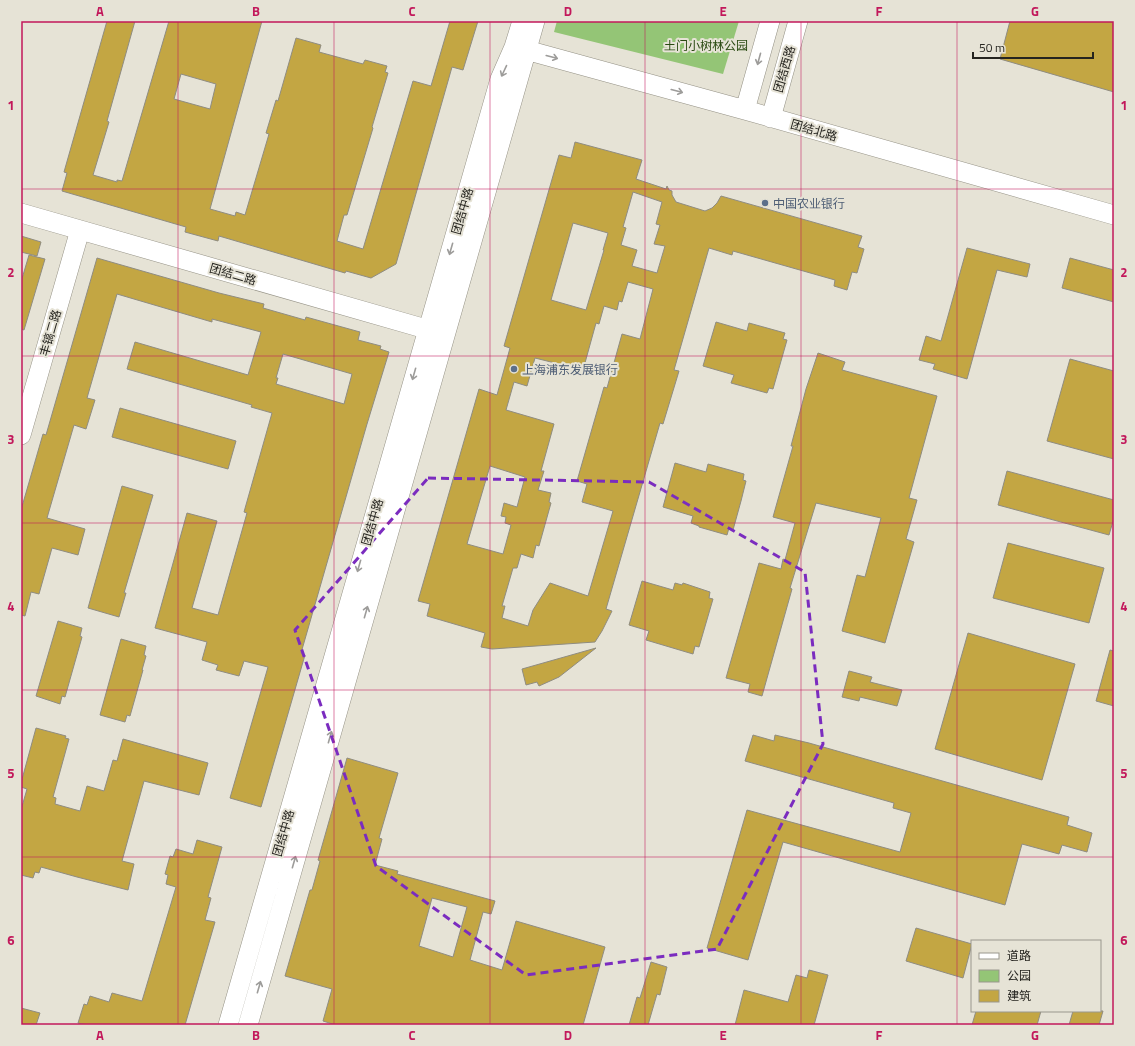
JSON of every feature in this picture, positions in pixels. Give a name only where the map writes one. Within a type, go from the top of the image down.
[{"type":"street","name":"团结中路","points":[[520,49],[522,21]]},
{"type":"street","name":"团结中路","points":[[228,1025],[520,49],[535,21]]},
{"type":"street","points":[[745,110],[770,21]]},
{"type":"street","name":"团结西路","points":[[771,118],[798,21]]},
{"type":"street","name":"团结北路","points":[[520,49],[745,110],[1114,215]]},
{"type":"street","name":"团结二路","points":[[21,213],[436,332]]},
{"type":"street","name":"丰镐二路","points":[[21,435],[80,230]]},
{"type":"street","name":"团结中路","points":[[248,1025],[436,332]]},
{"type":"highlighted area","points":[[428,478],[649,482],[805,572],[823,744],[717,949],[526,975],[376,866],[295,630]]},
{"type":"green space","name":"土门小树林公园","points":[[557,21],[739,21],[723,74],[554,32]]},
{"type":"building","points":[[107,21],[135,21],[107,121],[109,122],[93,175],[117,182],[117,180],[122,181],[169,21],[262,21],[210,209],[235,216],[236,212],[245,215],[269,134],[266,133],[276,100],[278,101],[296,38],[321,45],[319,52],[363,64],[365,60],[387,66],[385,72],[388,73],[372,127],[373,128],[347,215],[344,215],[337,241],[363,249],[413,81],[431,86],[450,21],[478,21],[463,70],[452,67],[396,264],[371,278],[346,271],[345,273],[219,236],[218,241],[185,232],[186,227],[62,191],[67,173],[64,172]],"holes":[[[181,74],[216,84],[210,109],[174,99]]]},
{"type":"building","points":[[1010,21],[1114,21],[1114,92],[1000,59]]},
{"type":"building","points":[[575,142],[642,160],[636,179],[666,189],[667,186],[669,190],[672,191],[672,195],[676,202],[705,211],[712,208],[721,196],[862,236],[858,247],[864,249],[857,273],[852,272],[847,290],[834,286],[835,280],[733,251],[732,255],[709,248],[674,370],[679,371],[663,424],[660,423],[606,609],[612,611],[602,631],[595,642],[492,649],[481,647],[485,633],[427,616],[430,604],[418,601],[479,389],[497,395],[510,348],[504,346],[559,155],[571,158]],"holes":[[[633,192],[662,202],[656,224],[660,225],[654,244],[665,246],[657,273],[632,266],[637,250],[621,245],[626,228],[623,227]],[[573,223],[608,233],[586,310],[551,300]],[[628,282],[653,289],[640,339],[622,334],[607,388],[604,387],[577,481],[587,484],[582,502],[613,511],[588,596],[550,583],[533,610],[528,626],[502,618],[505,606],[502,606],[513,568],[517,568],[521,554],[533,558],[536,545],[539,546],[551,503],[549,502],[551,493],[538,490],[544,471],[541,471],[554,424],[506,410],[514,382],[527,386],[535,358],[583,370],[596,323],[599,324],[604,306],[617,310],[619,301],[622,302]],[[490,466],[525,477],[517,507],[504,503],[501,516],[506,517],[505,523],[511,525],[503,554],[467,544]]]},
{"type":"building","points":[[21,236],[41,242],[37,256],[21,252]]},
{"type":"building","points":[[967,248],[1030,264],[1027,277],[997,270],[967,379],[933,369],[935,364],[919,360],[926,336],[941,341]]},
{"type":"building","points":[[29,255],[45,259],[24,330],[21,329],[21,282]]},
{"type":"building","points":[[97,258],[219,293],[264,304],[263,308],[305,320],[306,317],[360,332],[358,340],[381,346],[380,349],[389,352],[301,653],[305,655],[261,807],[230,798],[268,667],[244,661],[239,676],[216,670],[218,665],[202,660],[207,642],[155,628],[187,513],[217,521],[192,608],[218,615],[247,513],[244,512],[272,413],[251,407],[252,405],[127,369],[135,342],[248,375],[261,332],[212,319],[212,322],[117,294],[87,398],[95,400],[86,429],[74,425],[47,518],[85,529],[78,555],[52,548],[39,594],[31,592],[25,616],[21,615],[21,510],[43,434],[46,435]],"holes":[[[283,354],[352,374],[344,404],[276,384],[278,378],[276,378]]]},
{"type":"building","points":[[1070,258],[1114,270],[1114,302],[1062,288]]},
{"type":"building","points":[[716,322],[747,331],[749,323],[785,333],[783,339],[787,340],[773,389],[769,388],[767,393],[731,383],[734,375],[703,366]]},
{"type":"building","points":[[818,353],[845,362],[842,370],[937,396],[909,498],[917,500],[906,539],[914,542],[885,643],[842,631],[857,575],[865,577],[881,518],[816,503],[790,588],[792,589],[762,696],[748,692],[750,684],[726,678],[759,563],[781,569],[783,559],[785,560],[795,523],[773,517],[793,446],[791,446],[806,389]]},
{"type":"building","points":[[1070,359],[1114,371],[1114,459],[1047,441]]},
{"type":"building","points":[[120,408],[236,441],[228,469],[112,437]]},
{"type":"building","points":[[675,463],[706,472],[708,464],[744,474],[743,480],[746,481],[733,530],[729,528],[727,535],[699,527],[691,523],[693,516],[663,507]]},
{"type":"building","points":[[1007,471],[1114,500],[1114,518],[1109,535],[998,505]]},
{"type":"building","points":[[122,486],[153,495],[124,593],[126,593],[119,617],[88,608]]},
{"type":"building","points":[[1008,543],[1104,568],[1089,623],[993,598]]},
{"type":"building","points":[[642,581],[673,590],[675,583],[682,585],[683,583],[710,592],[709,598],[713,599],[699,647],[695,646],[693,654],[646,640],[649,631],[629,625]]},
{"type":"building","points":[[58,621],[82,628],[80,636],[82,637],[65,697],[62,696],[60,704],[36,696]]},
{"type":"building","points":[[968,633],[1075,664],[1042,780],[935,749]]},
{"type":"building","points":[[121,639],[146,646],[144,655],[146,656],[143,670],[130,716],[127,715],[125,722],[100,715]]},
{"type":"building","points":[[596,648],[559,677],[539,686],[537,682],[526,685],[522,669]]},
{"type":"building","points":[[1110,650],[1114,651],[1114,706],[1096,701]]},
{"type":"building","points":[[849,671],[872,677],[870,682],[902,690],[897,706],[860,697],[859,701],[842,697]]},
{"type":"building","points":[[36,728],[66,736],[65,738],[69,739],[53,797],[56,798],[55,804],[80,811],[87,786],[104,791],[113,760],[117,761],[123,739],[208,763],[199,795],[144,781],[122,861],[134,864],[128,890],[41,867],[39,873],[35,872],[33,878],[21,875],[21,810],[27,789],[21,787],[21,783]]},
{"type":"building","points":[[753,735],[774,741],[775,735],[809,743],[1069,817],[1067,825],[1092,833],[1087,852],[1062,845],[1059,854],[1022,844],[1005,905],[783,842],[748,960],[707,948],[747,810],[900,852],[911,813],[893,808],[894,803],[745,761]]},
{"type":"building","points":[[347,758],[398,773],[379,838],[382,839],[375,865],[398,871],[397,874],[495,901],[491,914],[483,912],[470,960],[502,970],[516,921],[605,947],[583,1025],[336,1025],[323,1021],[332,989],[285,976],[310,890],[312,890],[320,861],[318,860]],"holes":[[[432,898],[467,907],[453,957],[419,946]]]},
{"type":"building","points":[[197,840],[222,847],[208,897],[211,898],[205,920],[215,922],[185,1025],[87,1025],[78,1023],[84,1004],[87,1005],[90,996],[109,1002],[112,993],[142,1001],[176,887],[166,884],[168,875],[165,874],[170,856],[173,857],[176,849],[193,854]]},
{"type":"building","points":[[916,928],[971,944],[963,978],[906,961]]},
{"type":"building","points":[[651,962],[667,967],[660,995],[657,994],[648,1025],[629,1025],[637,997],[640,998]]},
{"type":"building","points":[[809,970],[828,975],[814,1025],[735,1025],[744,990],[788,1002],[796,975],[807,978]]},
{"type":"building","points":[[21,1008],[40,1013],[36,1025],[21,1025]]},
{"type":"building","points":[[1103,1011],[1099,1025],[1069,1025],[1073,1012]]},
{"type":"building","points":[[976,1012],[1041,1012],[1037,1025],[972,1025]]},
{"type":"place","name":"中国农业银行","points":[[765,203]]},
{"type":"place","name":"上海浦东发展银行","points":[[514,369]]}]
